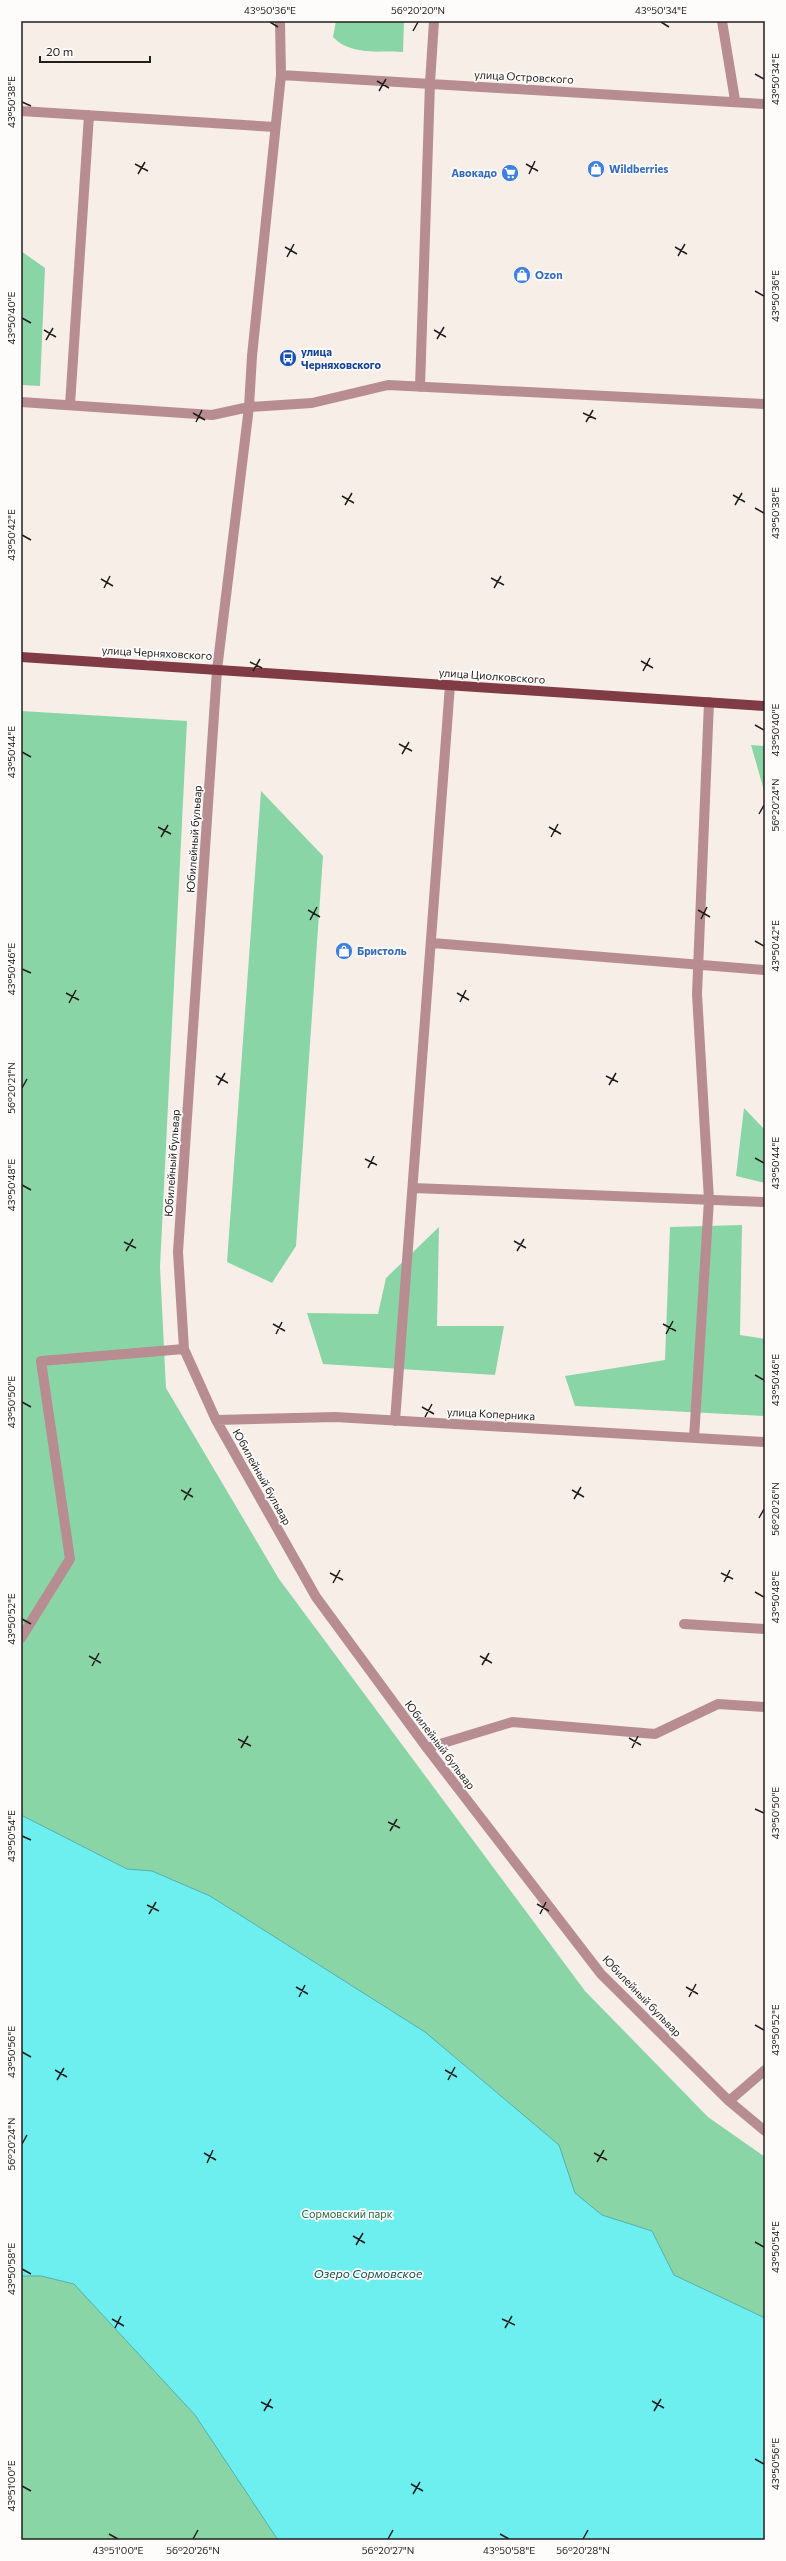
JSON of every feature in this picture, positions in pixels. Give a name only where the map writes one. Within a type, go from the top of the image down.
[{"type":"main road","name":"улица Черняховского","points":[[21,657],[217,670]]},
{"type":"main road","name":"улица Циолковского","points":[[217,670],[765,706]]},
{"type":"street","name":"улица Черняховского","points":[[217,670],[249,407],[281,75],[280,21]]},
{"type":"street","points":[[420,387],[430,83],[434,21]]},
{"type":"street","points":[[722,21],[735,100]]},
{"type":"street","name":"улица Островского","points":[[281,75],[735,100],[765,104]]},
{"type":"street","points":[[21,112],[275,127]]},
{"type":"street","points":[[70,405],[89,115]]},
{"type":"street","points":[[21,402],[212,415],[249,407],[312,403],[388,385],[765,404]]},
{"type":"street","name":"Юбилейный бульвар","points":[[217,670],[178,1252],[184,1349],[216,1420],[316,1597],[427,1748],[601,1974],[729,2101],[765,2131]]},
{"type":"street","points":[[395,1420],[432,943],[450,685]]},
{"type":"street","points":[[694,1438],[709,1200],[697,994],[709,702]]},
{"type":"street","points":[[432,943],[765,970]]},
{"type":"street","points":[[413,1188],[765,1202]]},
{"type":"street","points":[[21,1638],[70,1559],[41,1361],[184,1349]]},
{"type":"street","name":"улица Коперника","points":[[216,1420],[335,1417],[765,1442]]},
{"type":"street","points":[[684,1624],[765,1629]]},
{"type":"street","points":[[427,1748],[512,1722],[655,1734],[718,1704],[765,1706]]},
{"type":"street","points":[[729,2101],[765,2070]]},
{"type":"green space","points":[[336,21],[404,21],[403,52],[375,52],[347,47],[333,37]]},
{"type":"green space","points":[[21,251],[45,268],[40,386],[21,385]]},
{"type":"green space","name":"Сормовский парк","points":[[21,711],[187,721],[160,1267],[166,1388],[279,1579],[585,1991],[708,2117],[765,2157],[765,2540],[21,2540]]},
{"type":"green space","points":[[751,745],[765,746],[765,794]]},
{"type":"green space","points":[[261,791],[323,856],[296,1246],[272,1283],[227,1262]]},
{"type":"green space","points":[[744,1108],[765,1130],[765,1183],[736,1176]]},
{"type":"green space","points":[[742,1225],[740,1335],[765,1339],[765,1416],[575,1406],[565,1376],[665,1360],[670,1227]]},
{"type":"green space","points":[[439,1227],[437,1326],[504,1326],[495,1375],[323,1364],[307,1313],[378,1314],[386,1278]]},
{"type":"water","name":"Озеро Сормовское","points":[[21,1815],[127,1869],[152,1871],[210,1896],[425,2032],[559,2145],[575,2193],[602,2215],[652,2231],[674,2275],[765,2318],[765,2540],[278,2540],[195,2415],[74,2284],[41,2276],[21,2276]]},
{"type":"place","name":"Wildberries","points":[[596,169]]},
{"type":"place","name":"Авокадо","points":[[510,173]]},
{"type":"place","name":"Ozon","points":[[522,275]]},
{"type":"place","name":"улица Черняховского","points":[[288,358]]},
{"type":"place","name":"Бристоль","points":[[344,951]]}]
